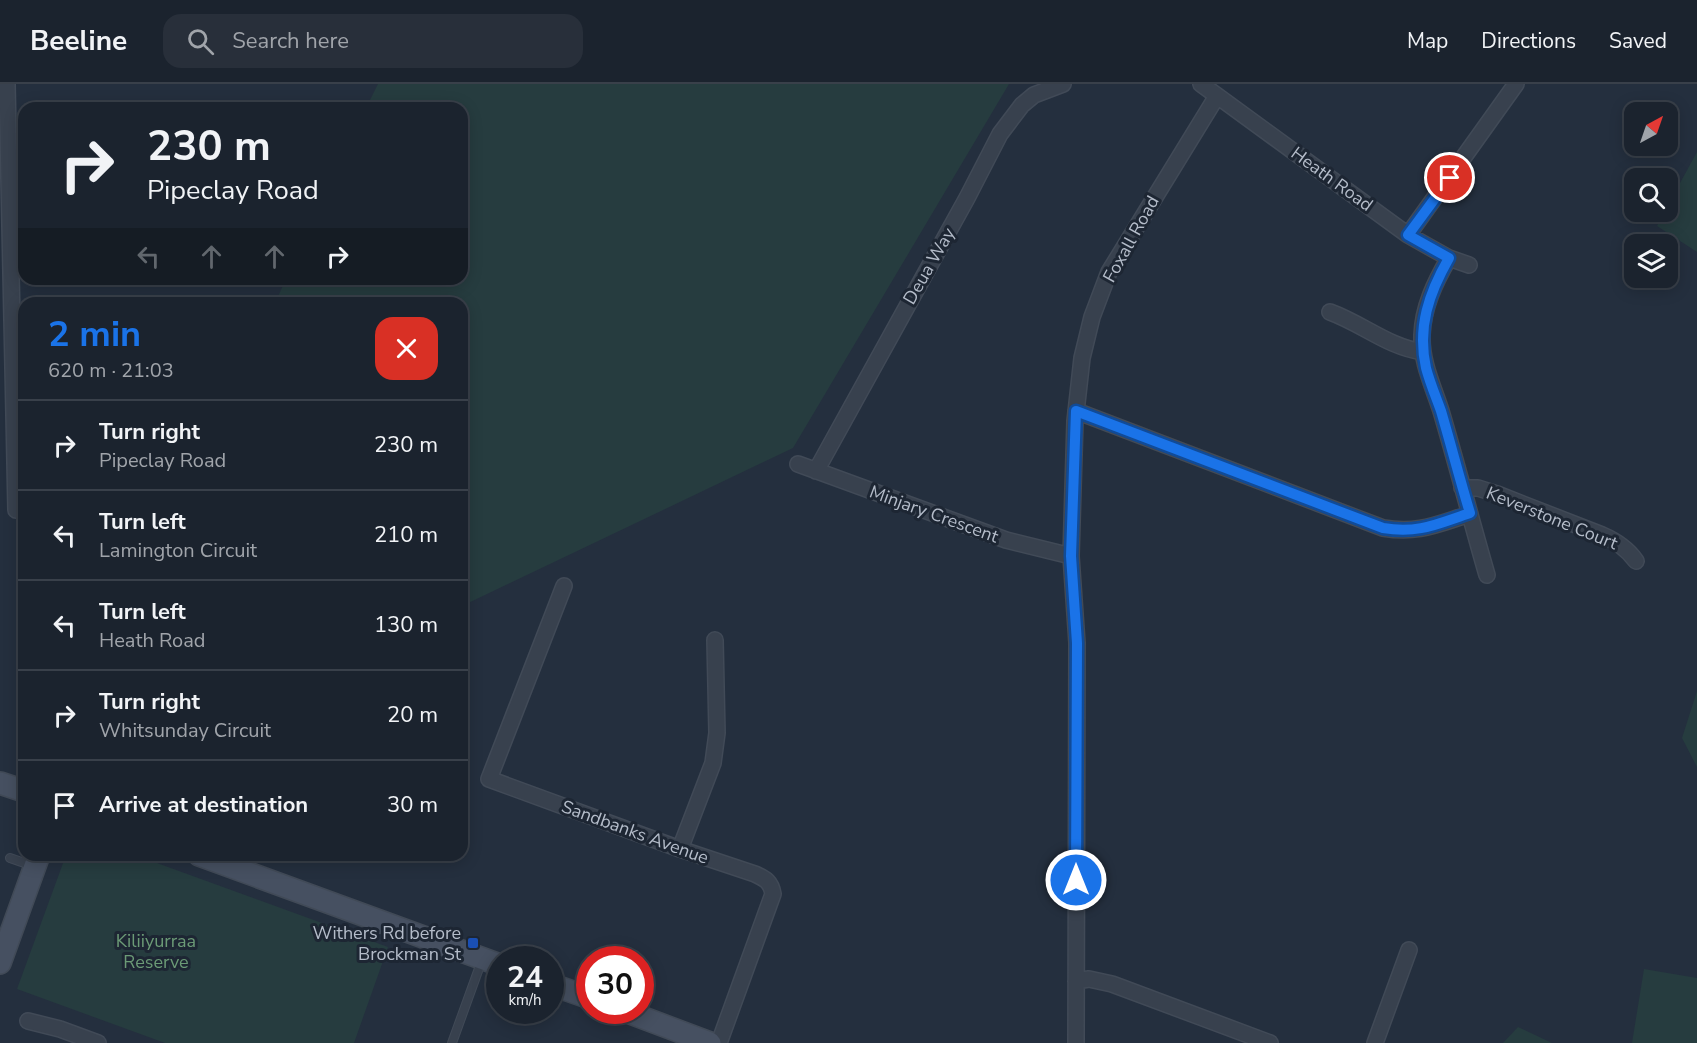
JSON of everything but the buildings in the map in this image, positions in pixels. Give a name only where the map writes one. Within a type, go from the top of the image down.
[{"type":"street","points":[[7,84],[6,341],[18,488]]},
{"type":"street","name":"Deua Way","points":[[816,471],[968,198],[1000,134],[1022,105],[1034,94],[1063,84]]},
{"type":"street","name":"Heath Road","points":[[1201,84],[1408,235],[1449,258],[1469,265]]},
{"type":"street","points":[[1408,235],[1516,84]]},
{"type":"street","name":"Foxall Road","points":[[1076,1043],[1077,643],[1071,556],[1076,411],[1082,358],[1092,317],[1109,272],[1217,96]]},
{"type":"street","points":[[1449,258],[1429,298],[1422,336],[1423,352],[1487,575]]},
{"type":"street","points":[[1330,312],[1346,318],[1395,345],[1423,352]]},
{"type":"street","points":[[1076,411],[1383,528],[1403,531],[1426,528],[1470,513]]},
{"type":"street","name":"Minjary Crescent","points":[[798,464],[1006,540],[1071,556]]},
{"type":"street","name":"Keverstone Court","points":[[1462,488],[1478,488],[1497,494],[1602,534],[1630,552],[1636,561]]},
{"type":"street","points":[[0,504],[18,511]]},
{"type":"street","name":"Sandbanks Avenue","points":[[564,586],[489,779],[766,879],[772,885],[773,894],[719,1043]]},
{"type":"street","points":[[680,849],[712,763],[717,733],[715,640]]},
{"type":"street","points":[[0,783],[18,790]]},
{"type":"street","points":[[0,963],[37,861]]},
{"type":"street","points":[[215,861],[486,960]]},
{"type":"street","points":[[1375,1043],[1409,950]]},
{"type":"street","points":[[1076,981],[1089,979],[1112,984],[1270,1043]]},
{"type":"street","points":[[28,1021],[60,1029],[98,1043]]},
{"type":"street","points":[[650,1024],[674,1036],[710,1043]]},
{"type":"lane","points":[[10,858],[18,859]]},
{"type":"lane","points":[[452,1043],[486,972]]},
{"type":"green space","points":[[378,84],[1009,84],[793,448],[468,603],[468,297],[278,297],[283,285],[468,285],[468,102],[369,102]]},
{"type":"green space","points":[[1697,152],[1697,252],[1678,240],[1678,234],[1669,234],[1657,226],[1659,222],[1678,222],[1678,187]]},
{"type":"green space","points":[[1697,691],[1697,767],[1682,738]]},
{"type":"green space","name":"Kiliiyurraa Reserve","points":[[64,861],[152,861],[388,947],[354,1043],[165,1043],[17,989]]},
{"type":"green space","points":[[1644,969],[1697,978],[1697,1043],[1632,1043]]},
{"type":"green space","points":[[1518,1027],[1552,1043],[1503,1043]]},
{"type":"place","name":"Withers Rd before Brockman St","points":[[473,943]]},
{"type":"route","points":[[1076,880],[1077,643],[1071,556],[1076,411],[1383,528],[1403,531],[1426,528],[1470,513],[1423,352],[1422,336],[1429,298],[1449,258],[1408,235],[1450,178]]}]
